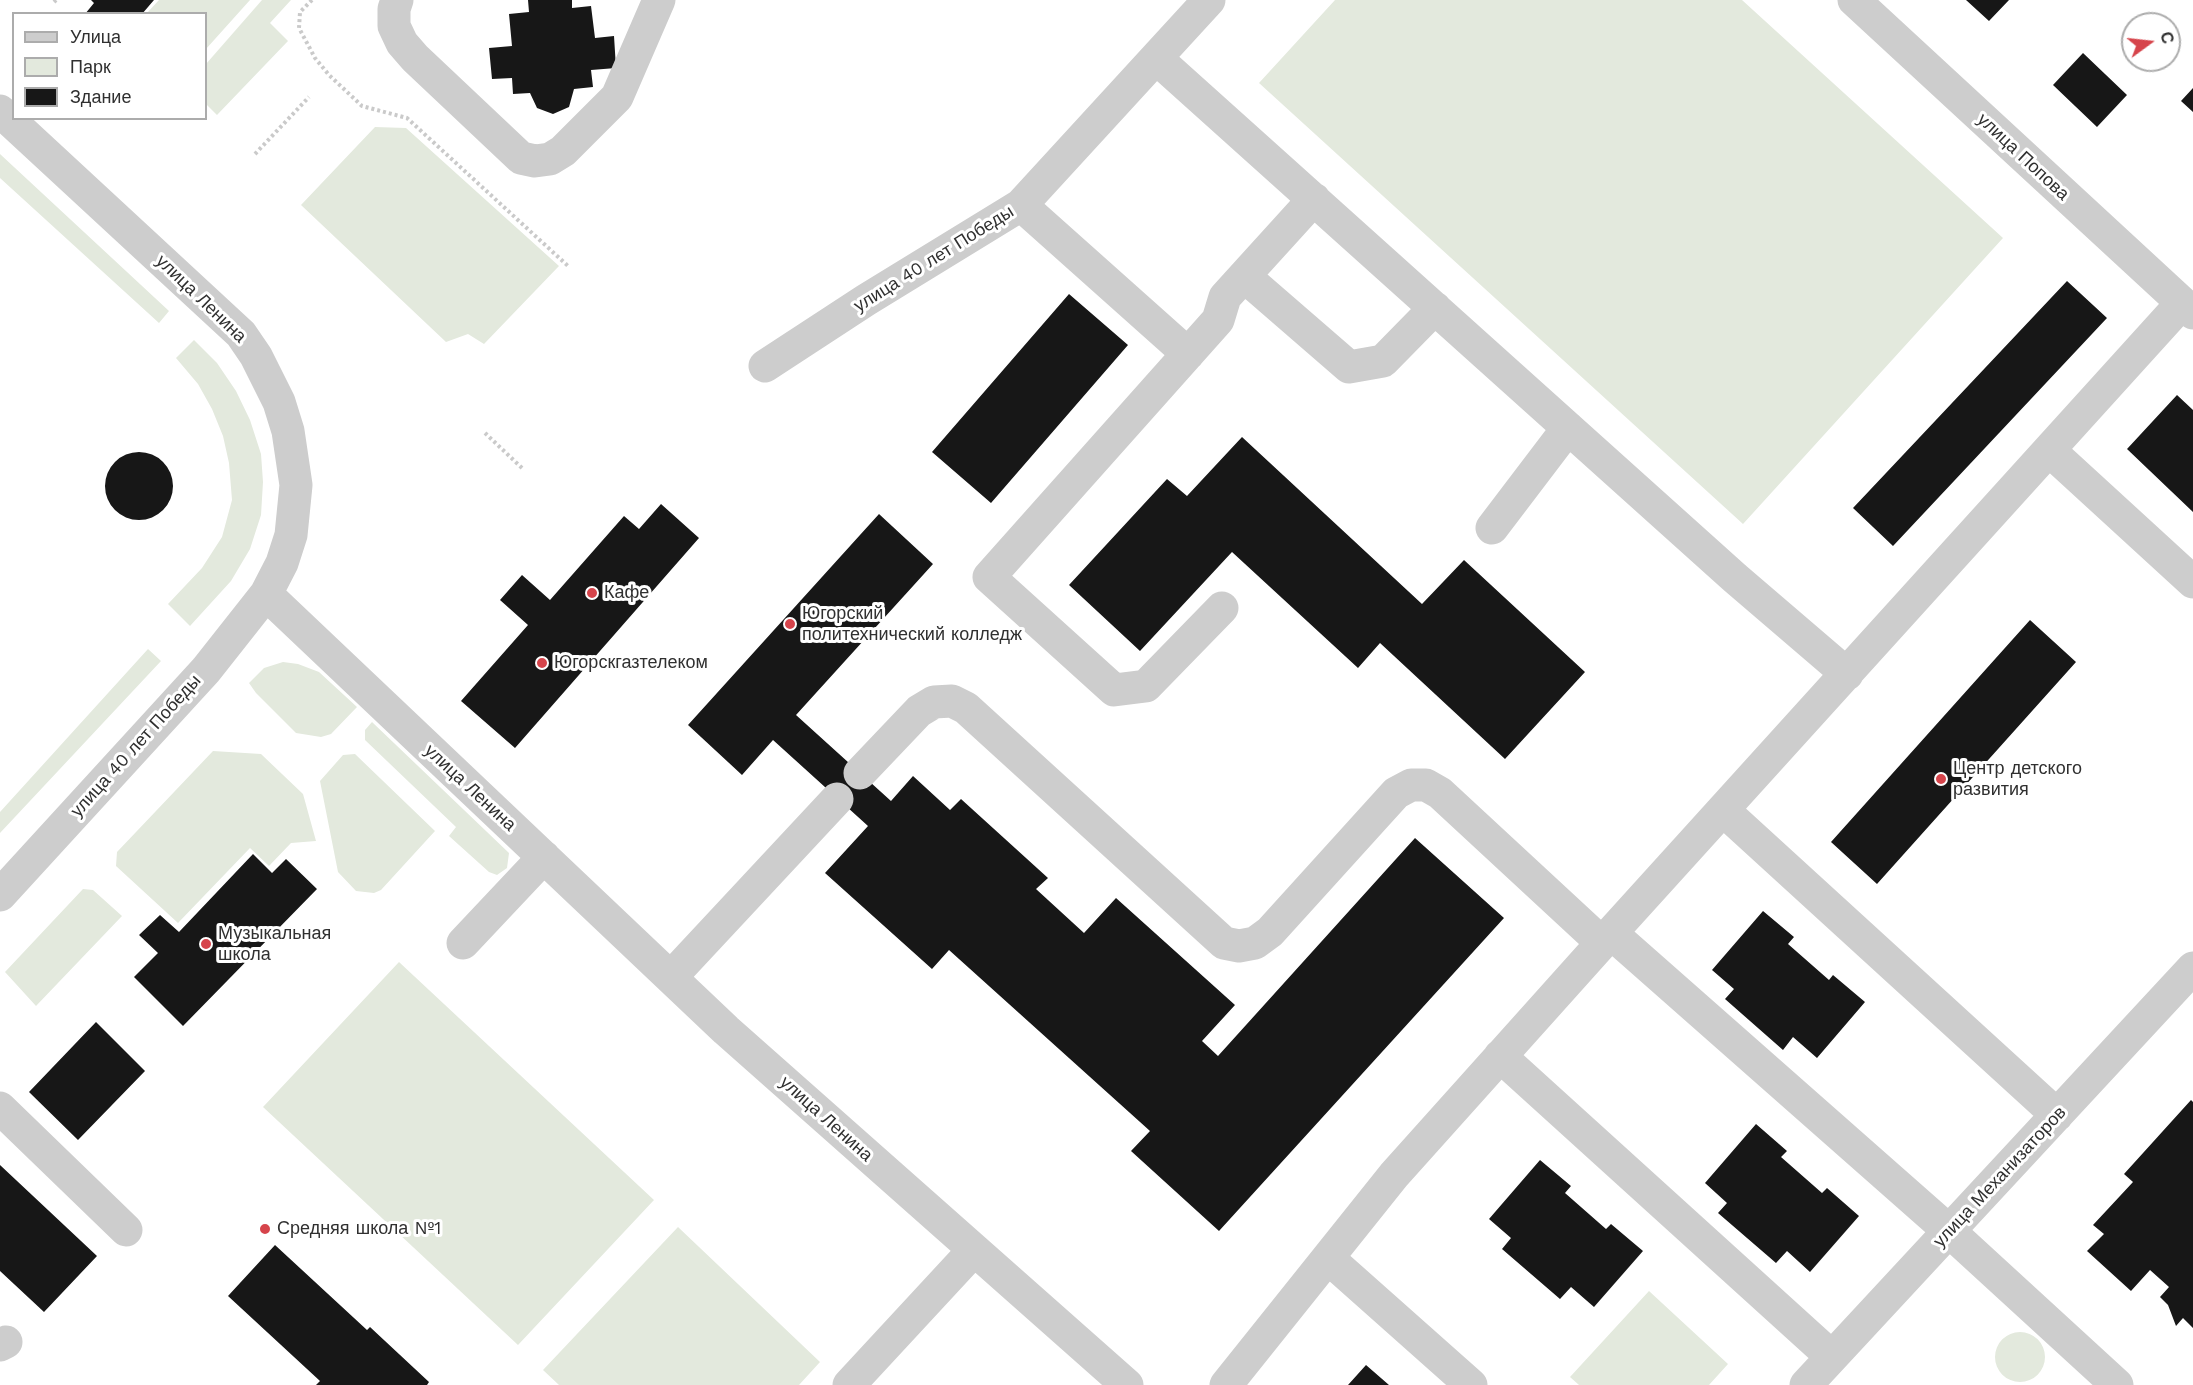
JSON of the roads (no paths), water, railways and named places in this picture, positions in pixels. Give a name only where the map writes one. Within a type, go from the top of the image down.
[{"type":"street","points":[[398,0],[394,9],[394,26],[402,43],[521,158],[535,161],[550,159],[563,151],[617,97],[659,0]]},
{"type":"street","name":"улица 40 лет Победы","points":[[765,366],[866,300],[1021,205],[1209,0]]},
{"type":"street","name":"улица Попова","points":[[1854,0],[2187,308]]},
{"type":"street","points":[[1156,58],[1727,571],[1847,674]]},
{"type":"street","name":"улица Ленина","points":[[0,111],[241,334],[256,356],[279,402],[288,431],[296,485],[291,535],[282,563],[266,594],[735,1038],[1127,1385]]},
{"type":"street","points":[[1222,608],[1146,686],[1114,690],[989,577],[1218,320],[1225,297],[1314,200]]},
{"type":"street","points":[[1021,205],[1188,354]]},
{"type":"street","points":[[1244,276],[1349,367],[1383,361],[1435,308]]},
{"type":"street","points":[[1226,1385],[1394,1176],[1500,1056],[2050,450],[2187,308]]},
{"type":"street","points":[[1492,528],[1568,428]]},
{"type":"street","points":[[2050,450],[2193,582]]},
{"type":"street","name":"улица 40 лет Победы","points":[[0,895],[206,670],[266,594]]},
{"type":"street","points":[[861,773],[919,711],[934,702],[952,701],[966,708],[1224,943],[1239,946],[1255,943],[1270,932],[1396,792],[1411,785],[1426,785],[1440,793],[1949,1231],[2117,1385]]},
{"type":"street","points":[[671,977],[837,799]]},
{"type":"street","points":[[1723,810],[2057,1115]]},
{"type":"street","points":[[463,943],[544,857]]},
{"type":"street","name":"улица Механизаторов","points":[[1806,1385],[2193,968]]},
{"type":"street","points":[[1500,1056],[1832,1357]]},
{"type":"street","points":[[0,1108],[126,1230]]},
{"type":"street","points":[[849,1385],[974,1250]]},
{"type":"street","points":[[1328,1258],[1471,1385]]},
{"type":"place","name":"Кафе","points":[[592,593]]},
{"type":"place","name":"Югорский политехнический колледж","points":[[790,624]]},
{"type":"place","name":"Югорскгазтелеком","points":[[542,663]]},
{"type":"place","name":"Центр детского развития","points":[[1941,779]]},
{"type":"place","name":"Музыкальная школа","points":[[206,944]]},
{"type":"place","name":"Средняя школа №1","points":[[265,1229]]}]
